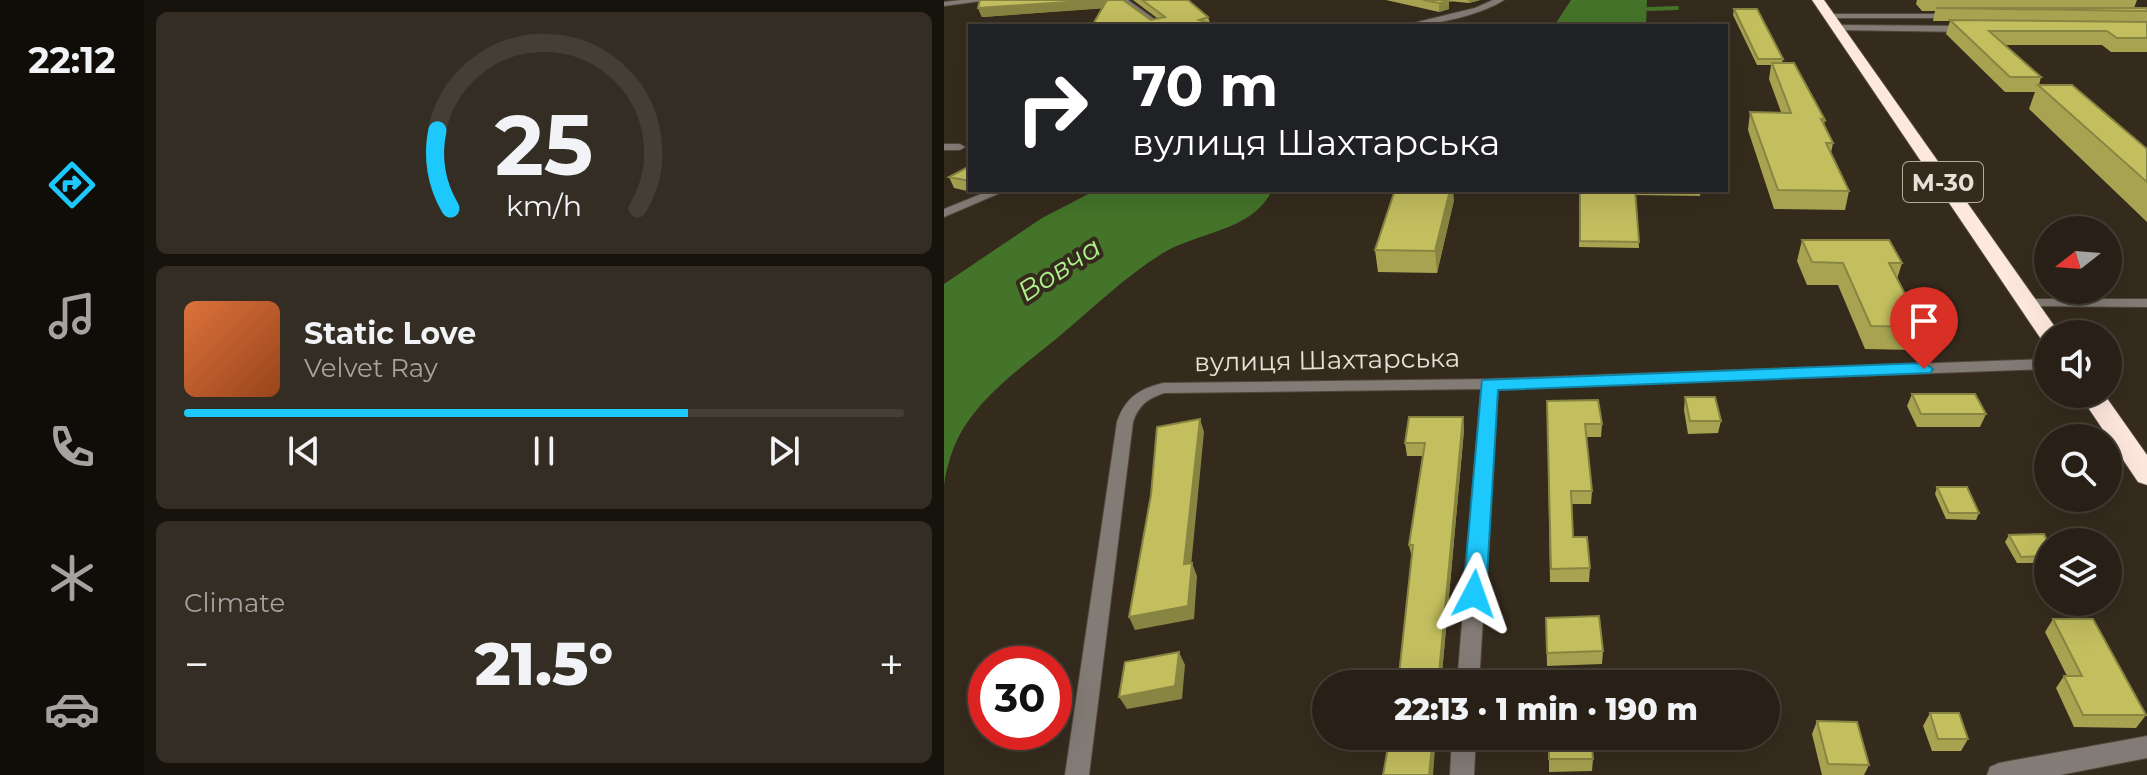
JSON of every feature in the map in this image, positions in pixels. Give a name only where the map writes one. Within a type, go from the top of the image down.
[{"type":"highway","name":"М-30","points":[[1818,0],[2039,320]]},
{"type":"highway","points":[[2101,408],[2147,475]]},
{"type":"street","points":[[944,4],[984,0]]},
{"type":"street","points":[[1123,0],[1157,24]]},
{"type":"street","points":[[1414,24],[1477,10],[1500,0]]},
{"type":"street","points":[[1453,5],[1477,10]]},
{"type":"street","points":[[1906,16],[1918,29]]},
{"type":"street","points":[[1834,22],[1906,16],[1966,16]]},
{"type":"street","points":[[1834,22],[1918,29],[1979,29]]},
{"type":"street","points":[[944,147],[960,147]]},
{"type":"street","points":[[944,213],[996,192]]},
{"type":"street","points":[[2027,303],[2147,303]]},
{"type":"street","name":"вулиця Шахтарська","points":[[1077,775],[1125,422],[1130,406],[1142,394],[1163,388],[1489,384],[2034,365]]},
{"type":"street","points":[[1469,670],[1489,384]]},
{"type":"street","points":[[1999,775],[2147,747]]},
{"type":"street","points":[[1462,775],[1463,750]]},
{"type":"water","points":[[1571,0],[1647,0],[1646,24],[1555,24]]},
{"type":"water","name":"Вовча","points":[[1092,192],[1271,192],[1263,204],[1238,223],[1175,247],[1146,264],[1002,384],[977,410],[958,438],[944,485],[944,284],[1042,218]]},
{"type":"building","points":[[980,0],[1098,0],[978,8]]},
{"type":"building","points":[[1107,0],[1123,0],[1151,20],[1165,17],[1142,0],[1188,0],[1208,17],[1199,20],[1212,24],[1093,24]]},
{"type":"building","points":[[1423,0],[1446,0],[1449,1],[1439,3]]},
{"type":"building","points":[[1936,8],[2147,8],[2147,11]]},
{"type":"building","points":[[1734,9],[1757,9],[1783,59],[1758,59]]},
{"type":"building","points":[[1950,20],[2147,22],[2147,38],[2117,38],[2107,31],[1989,31],[2041,77],[2010,77]]},
{"type":"building","points":[[1772,63],[1794,63],[1825,120],[1821,119],[1833,143],[1826,143],[1849,191],[1778,190],[1750,112],[1791,113]]},
{"type":"building","points":[[2038,85],[2072,85],[2147,149],[2147,182]]},
{"type":"building","points":[[968,167],[968,181],[949,177]]},
{"type":"building","points":[[1394,192],[1450,192],[1435,251],[1375,250]]},
{"type":"building","points":[[1580,192],[1635,192],[1639,242],[1580,241]]},
{"type":"building","points":[[1802,240],[1889,240],[1902,263],[1889,263],[1922,327],[1871,326],[1843,263],[1812,262]]},
{"type":"building","points":[[1912,394],[1975,394],[1986,414],[1921,414]]},
{"type":"building","points":[[1685,397],[1715,397],[1721,421],[1690,421]]},
{"type":"building","points":[[1598,400],[1602,424],[1585,424],[1592,491],[1571,491],[1573,537],[1587,537],[1590,568],[1551,569],[1547,401]]},
{"type":"building","points":[[1409,417],[1463,417],[1439,670],[1400,670],[1413,545],[1409,545],[1425,443],[1405,443]]},
{"type":"building","points":[[1200,419],[1184,564],[1192,563],[1188,606],[1129,617],[1151,495],[1157,427]]},
{"type":"building","points":[[1937,487],[1967,487],[1979,513],[1949,513]]},
{"type":"building","points":[[2034,534],[2034,557],[2021,557],[2009,535]]},
{"type":"building","points":[[1599,616],[1603,651],[1547,653],[1546,618]]},
{"type":"building","points":[[2053,619],[2093,619],[2146,715],[2083,715],[2064,676],[2082,676]]},
{"type":"building","points":[[1179,652],[1175,686],[1119,697],[1125,662]]},
{"type":"building","points":[[1930,713],[1959,713],[1968,739],[1938,739]]},
{"type":"building","points":[[1817,721],[1857,722],[1869,765],[1828,764]]},
{"type":"building","points":[[1387,750],[1432,750],[1429,775],[1383,775]]},
{"type":"building","points":[[1549,750],[1592,750],[1593,759],[1549,759]]},
{"type":"waterway","points":[[1648,9],[1677,8]]},
{"type":"route","points":[[1474,594],[1489,384],[1924,369]]}]
